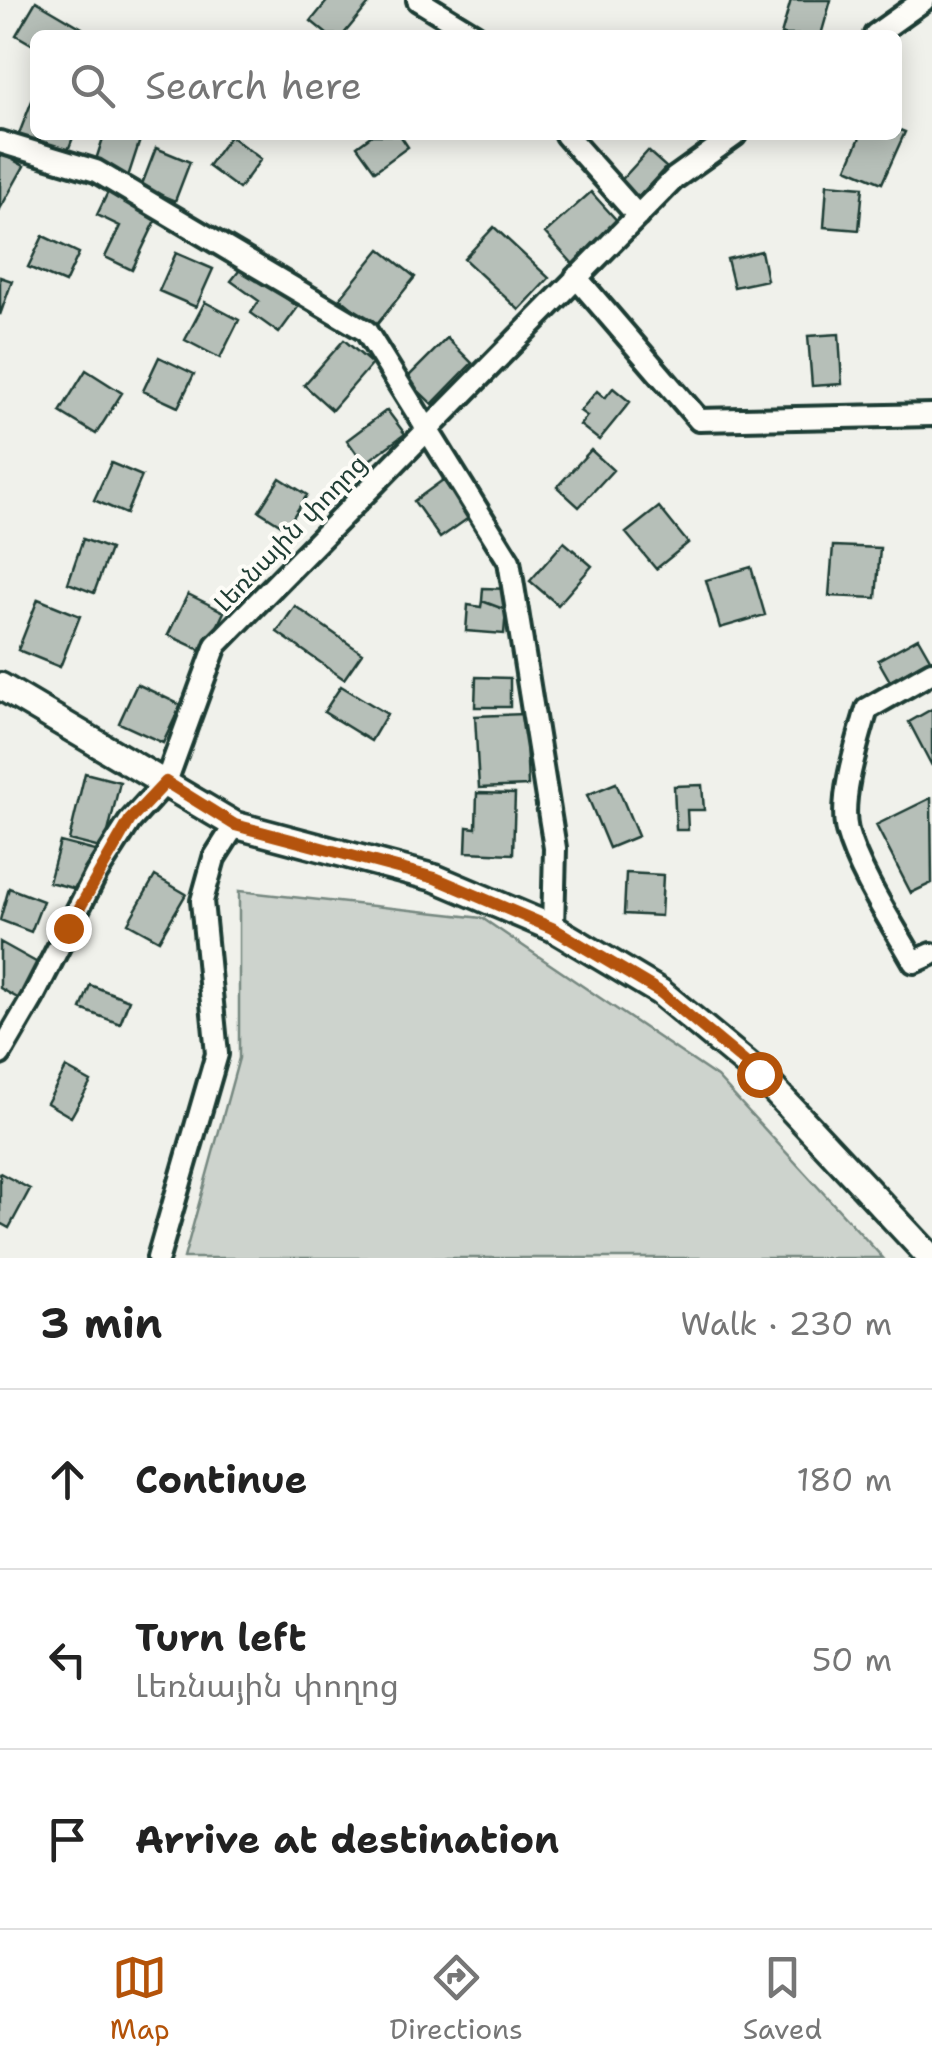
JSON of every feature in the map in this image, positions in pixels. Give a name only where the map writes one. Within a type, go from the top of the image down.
[{"type":"street","points":[[418,0],[467,30]]},
{"type":"street","points":[[882,30],[924,0]]},
{"type":"street","points":[[570,140],[638,216]]},
{"type":"street","name":"Լեռնային փողոց","points":[[1,1050],[32,1000],[96,874],[130,820],[166,782],[216,646],[675,178],[728,140]]},
{"type":"street","points":[[0,142],[96,172],[366,331],[509,562],[555,848],[552,928]]},
{"type":"street","points":[[576,278],[700,420],[932,416]]},
{"type":"street","points":[[932,672],[866,709],[853,760],[846,829],[914,962],[932,954]]},
{"type":"street","points":[[0,686],[235,825],[435,878],[552,928],[660,992],[759,1074],[930,1258]]},
{"type":"street","points":[[158,1258],[218,1054],[202,900],[214,858],[235,825]]},
{"type":"shaded area","points":[[239,891],[482,918],[717,1077],[883,1258],[184,1258],[239,1058]]},
{"type":"building","points":[[328,0],[372,0],[347,30],[322,30],[311,21]]},
{"type":"building","points":[[791,0],[831,0],[822,30],[782,30]]},
{"type":"building","points":[[36,1],[82,28],[30,30],[30,43],[16,35]]},
{"type":"building","points":[[30,106],[30,140],[72,140],[65,158],[17,139]]},
{"type":"building","points":[[102,140],[140,140],[127,180],[93,169]]},
{"type":"building","points":[[227,140],[235,140],[261,159],[239,189],[208,166]]},
{"type":"building","points":[[365,140],[403,140],[408,147],[375,171],[357,146]]},
{"type":"building","points":[[859,140],[901,140],[882,183],[847,168]]},
{"type":"building","points":[[156,148],[190,162],[175,201],[141,187]]},
{"type":"building","points":[[648,151],[666,167],[634,202],[616,186]]},
{"type":"building","points":[[0,153],[24,166],[0,209]]},
{"type":"building","points":[[827,184],[863,187],[859,230],[824,227]]},
{"type":"building","points":[[108,192],[158,216],[132,270],[105,257],[120,226],[97,215]]},
{"type":"building","points":[[591,192],[620,224],[574,265],[545,233]]},
{"type":"building","points":[[494,227],[549,278],[519,310],[464,259]]},
{"type":"building","points":[[43,236],[79,253],[65,283],[28,267]]},
{"type":"building","points":[[380,249],[415,277],[375,327],[340,298]]},
{"type":"building","points":[[761,251],[767,280],[734,287],[727,259]]},
{"type":"building","points":[[176,253],[213,269],[196,307],[159,291]]},
{"type":"building","points":[[243,266],[298,307],[279,333],[251,313],[259,301],[231,281]]},
{"type":"building","points":[[0,277],[12,281],[0,315]]},
{"type":"building","points":[[205,302],[239,320],[220,358],[185,340]]},
{"type":"building","points":[[839,334],[842,384],[812,386],[808,336]]},
{"type":"building","points":[[447,338],[472,363],[432,404],[406,379]]},
{"type":"building","points":[[344,340],[372,364],[332,410],[304,385]]},
{"type":"building","points":[[159,357],[194,374],[178,407],[143,391]]},
{"type":"building","points":[[86,370],[122,393],[96,434],[60,412]]},
{"type":"building","points":[[613,388],[630,402],[599,440],[580,425],[587,416],[580,411],[597,391],[605,398]]},
{"type":"building","points":[[387,410],[405,434],[364,464],[347,440]]},
{"type":"building","points":[[591,450],[613,470],[579,507],[557,487]]},
{"type":"building","points":[[111,463],[142,476],[126,514],[94,500]]},
{"type":"building","points":[[280,478],[307,495],[286,528],[259,511]]},
{"type":"building","points":[[443,480],[470,517],[440,538],[414,501]]},
{"type":"building","points":[[659,507],[688,543],[656,569],[626,533]]},
{"type":"building","points":[[83,539],[110,549],[94,593],[68,583]]},
{"type":"building","points":[[564,542],[592,566],[558,605],[530,581]]},
{"type":"building","points":[[833,546],[880,548],[876,598],[829,596]]},
{"type":"building","points":[[751,567],[765,615],[720,628],[706,580]]},
{"type":"building","points":[[483,588],[508,589],[506,610],[482,601]]},
{"type":"building","points":[[188,594],[224,612],[205,652],[168,635]]},
{"type":"building","points":[[38,599],[80,616],[60,667],[18,650]]},
{"type":"building","points":[[482,601],[506,610],[504,634],[466,631],[468,605],[481,607]]},
{"type":"building","points":[[295,606],[362,653],[344,679],[277,632]]},
{"type":"building","points":[[918,638],[930,659],[890,681],[878,660]]},
{"type":"building","points":[[476,677],[510,678],[510,707],[475,707]]},
{"type":"building","points":[[137,684],[181,705],[163,743],[119,723]]},
{"type":"building","points":[[341,686],[387,714],[371,741],[324,712]]},
{"type":"building","points":[[932,709],[932,766],[909,722]]},
{"type":"building","points":[[525,714],[528,786],[479,788],[475,716]]},
{"type":"building","points":[[85,773],[120,782],[104,849],[69,840]]},
{"type":"building","points":[[616,783],[638,836],[609,848],[587,795]]},
{"type":"building","points":[[702,785],[704,810],[687,810],[688,830],[676,830],[674,786]]},
{"type":"building","points":[[477,793],[515,794],[513,854],[466,852],[467,827],[476,828]]},
{"type":"building","points":[[931,798],[932,883],[911,893],[876,825]]},
{"type":"building","points":[[60,842],[95,851],[84,891],[49,882]]},
{"type":"building","points":[[626,873],[663,875],[661,916],[624,914]]},
{"type":"building","points":[[155,876],[186,894],[159,940],[128,923]]},
{"type":"building","points":[[9,888],[43,901],[31,932],[0,920]]},
{"type":"building","points":[[0,942],[43,966],[23,1001],[0,988]]},
{"type":"building","points":[[90,985],[129,1000],[120,1024],[81,1009]]},
{"type":"building","points":[[66,1068],[91,1082],[71,1117],[47,1103]]},
{"type":"building","points":[[0,1173],[30,1189],[9,1228],[0,1223]]},
{"type":"route","points":[[68,928],[130,820],[166,782],[235,825],[435,878],[552,928],[660,992],[759,1074]]}]
